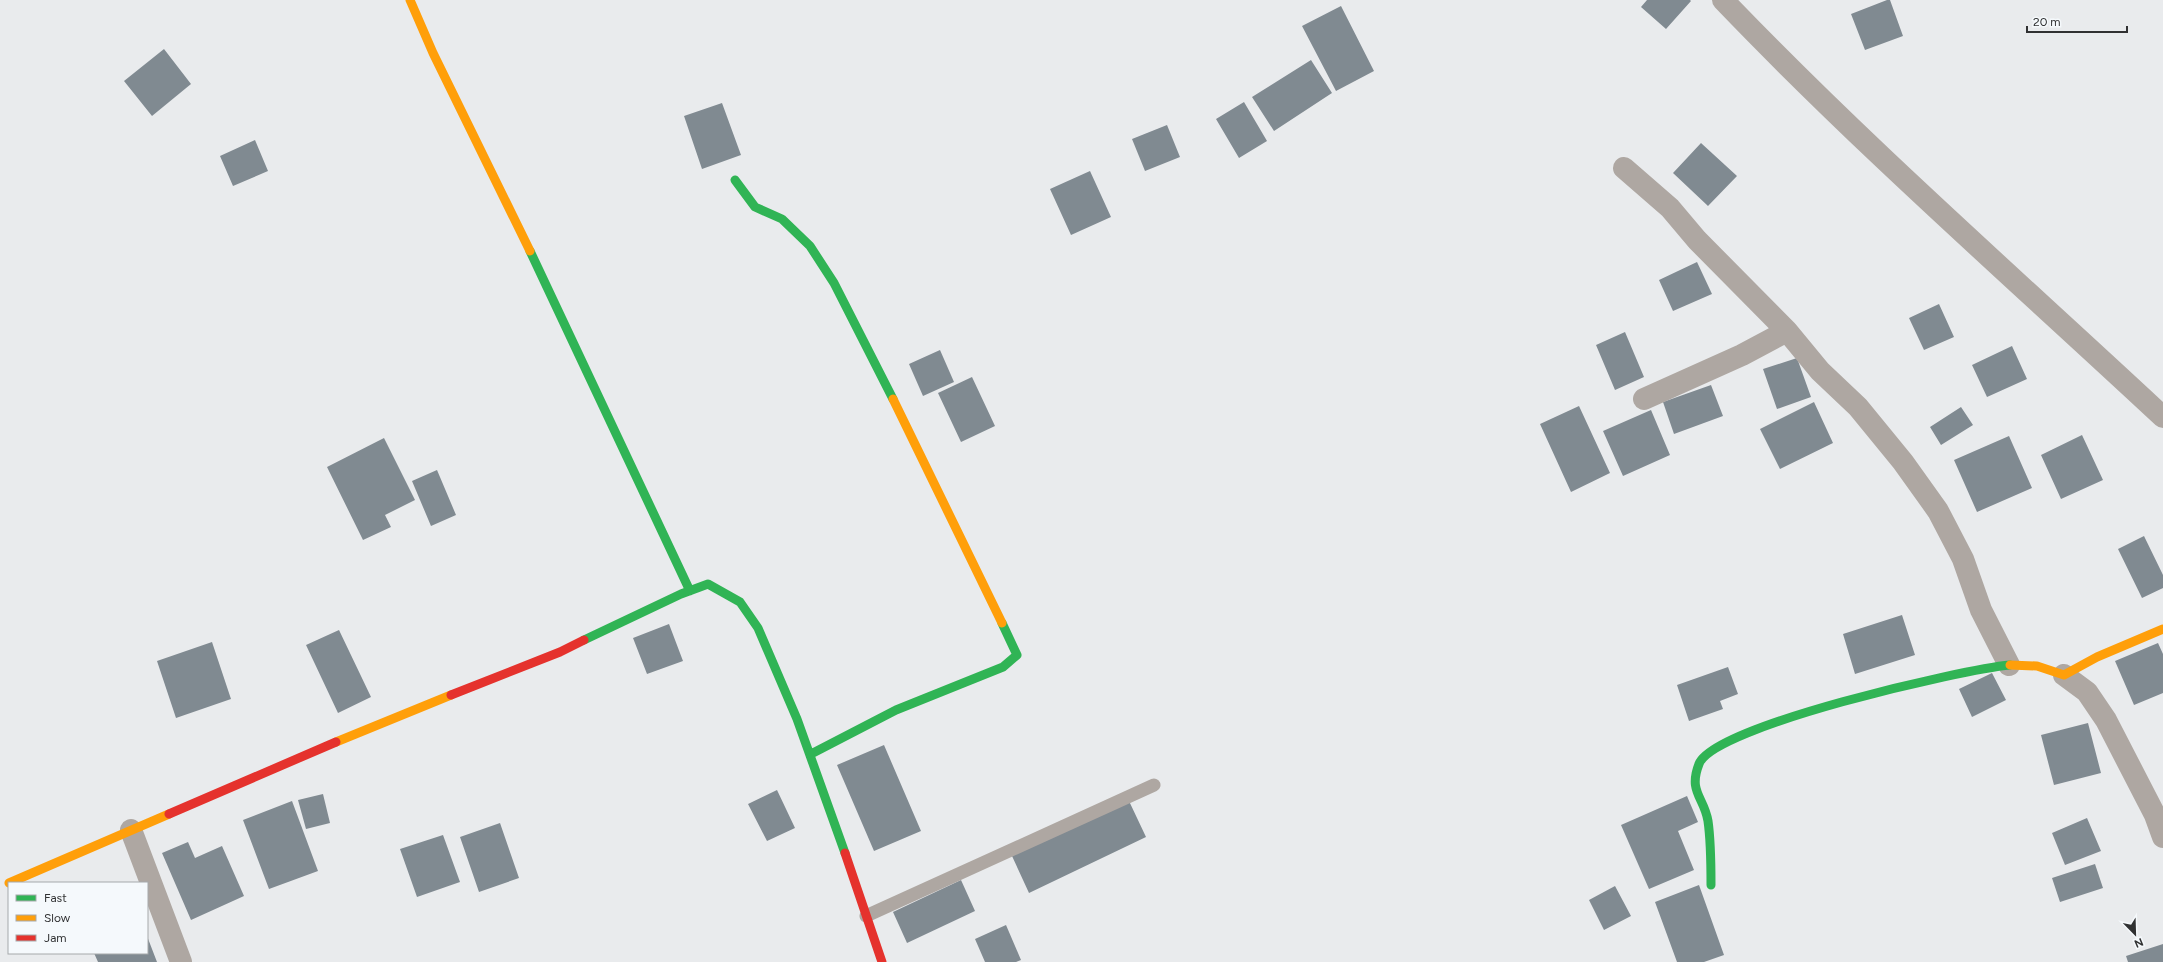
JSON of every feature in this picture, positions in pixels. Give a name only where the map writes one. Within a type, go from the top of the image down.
[{"type":"street","points":[[410,0],[433,53],[479,149],[528,244],[616,437],[690,591]]},
{"type":"street","points":[[1723,0],[1786,66],[1871,148],[2163,417]]},
{"type":"street","points":[[1624,168],[1670,208],[1697,240],[1787,332],[1820,371],[1858,407],[1903,462],[1938,511],[1963,559],[1981,610],[2009,665]]},
{"type":"street","points":[[735,180],[755,207],[782,219],[810,246],[834,283],[906,423],[1017,655],[1003,667],[896,710],[811,754]]},
{"type":"street","points":[[1644,399],[1742,356],[1787,332]]},
{"type":"street","points":[[11,882],[366,729],[560,652],[708,584],[731,595],[747,610],[795,712],[811,754],[882,962]]},
{"type":"street","points":[[2064,675],[2097,657],[2163,629]]},
{"type":"street","points":[[1711,885],[1711,850],[1706,812],[1695,790],[1701,759],[1716,746],[1766,726],[1852,700],[1952,674],[2009,665],[2040,665],[2064,675],[2087,692],[2106,720],[2155,815],[2163,837]]},
{"type":"street","points":[[131,830],[181,962]]},
{"type":"lane","points":[[866,916],[1154,785]]},
{"type":"building","points":[[1647,0],[1691,1],[1666,29],[1641,7]]},
{"type":"building","points":[[1890,0],[1903,36],[1865,50],[1851,14]]},
{"type":"building","points":[[1341,6],[1374,71],[1336,91],[1302,26]]},
{"type":"building","points":[[164,49],[191,84],[152,116],[124,81]]},
{"type":"building","points":[[1311,60],[1332,93],[1274,131],[1252,97]]},
{"type":"building","points":[[1244,102],[1267,141],[1239,158],[1216,119]]},
{"type":"building","points":[[722,103],[741,155],[702,169],[684,116]]},
{"type":"building","points":[[1167,125],[1180,157],[1145,171],[1132,139]]},
{"type":"building","points":[[255,140],[268,171],[233,186],[220,156]]},
{"type":"building","points":[[1701,143],[1737,176],[1708,206],[1673,173]]},
{"type":"building","points":[[1090,171],[1111,217],[1071,235],[1050,189]]},
{"type":"building","points":[[1697,262],[1712,294],[1673,311],[1659,280]]},
{"type":"building","points":[[1939,304],[1954,337],[1924,350],[1909,318]]},
{"type":"building","points":[[1625,332],[1644,377],[1615,390],[1596,345]]},
{"type":"building","points":[[2012,346],[2027,379],[1987,397],[1972,365]]},
{"type":"building","points":[[940,350],[954,382],[923,396],[909,364]]},
{"type":"building","points":[[1797,358],[1811,397],[1777,409],[1763,369]]},
{"type":"building","points":[[972,377],[995,426],[961,442],[938,393]]},
{"type":"building","points":[[1711,385],[1723,416],[1674,434],[1663,402]]},
{"type":"building","points":[[1814,402],[1833,443],[1780,469],[1760,429]]},
{"type":"building","points":[[1579,406],[1610,473],[1571,492],[1540,424]]},
{"type":"building","points":[[1961,407],[1973,425],[1941,445],[1930,427]]},
{"type":"building","points":[[1651,410],[1670,455],[1623,476],[1603,431]]},
{"type":"building","points":[[2082,435],[2103,480],[2061,499],[2041,455]]},
{"type":"building","points":[[2009,436],[2032,488],[1977,512],[1954,460]]},
{"type":"building","points":[[384,438],[415,500],[385,515],[391,527],[363,540],[327,467]]},
{"type":"building","points":[[437,470],[456,515],[431,526],[412,481]]},
{"type":"building","points":[[2144,536],[2163,575],[2163,588],[2142,598],[2118,549]]},
{"type":"building","points":[[1902,615],[1915,655],[1855,674],[1843,634]]},
{"type":"building","points":[[669,624],[683,661],[647,674],[633,638]]},
{"type":"building","points":[[339,630],[371,697],[338,713],[306,645]]},
{"type":"building","points":[[212,642],[231,699],[176,718],[157,661]]},
{"type":"building","points":[[2158,643],[2163,654],[2163,693],[2134,705],[2115,661]]},
{"type":"building","points":[[1728,667],[1738,694],[1720,701],[1723,709],[1689,721],[1677,685]]},
{"type":"building","points":[[1992,673],[2006,700],[1972,717],[1959,689]]},
{"type":"building","points":[[2088,723],[2101,773],[2054,785],[2041,735]]},
{"type":"building","points":[[884,745],[921,831],[874,851],[837,765]]},
{"type":"building","points":[[777,790],[795,828],[767,841],[748,804]]},
{"type":"building","points":[[323,794],[330,823],[306,829],[298,800]]},
{"type":"building","points":[[1687,796],[1698,822],[1678,831],[1694,870],[1649,889],[1621,825]]},
{"type":"building","points":[[292,801],[318,871],[269,889],[243,820]]},
{"type":"building","points":[[1129,801],[1146,837],[1029,893],[1012,856]]},
{"type":"building","points":[[2087,818],[2101,851],[2065,865],[2052,833]]},
{"type":"building","points":[[500,823],[519,878],[479,892],[460,837]]},
{"type":"building","points":[[443,835],[460,882],[417,897],[400,849]]},
{"type":"building","points":[[188,842],[195,858],[222,846],[244,896],[191,920],[162,853]]},
{"type":"building","points":[[2095,864],[2103,888],[2060,902],[2052,878]]},
{"type":"building","points":[[961,880],[975,911],[907,943],[893,912]]},
{"type":"building","points":[[1699,885],[1724,955],[1704,962],[1677,962],[1655,902]]},
{"type":"building","points":[[1615,886],[1631,916],[1604,930],[1589,900]]},
{"type":"building","points":[[1006,925],[1021,960],[1016,962],[985,962],[975,939]]},
{"type":"building","points":[[148,939],[157,962],[98,962],[94,954],[148,954]]},
{"type":"building","points":[[2163,944],[2163,962],[2128,962],[2126,956]]},
{"type":"traffic: fast","points":[[735,180],[755,207],[782,219],[810,246],[834,283],[893,399]]},
{"type":"traffic: fast","points":[[530,251],[690,591]]},
{"type":"traffic: fast","points":[[584,640],[681,594],[708,584],[740,602],[758,628],[797,719],[845,853]]},
{"type":"traffic: fast","points":[[811,754],[896,710],[1003,667],[1017,655],[1002,623]]},
{"type":"traffic: fast","points":[[1711,885],[1708,821],[1696,788],[1695,781],[1699,764],[1714,749],[1747,733],[1791,717],[1842,702],[1944,677],[2010,665]]},
{"type":"traffic: slow","points":[[410,0],[433,53],[530,251]]},
{"type":"traffic: slow","points":[[893,399],[1002,623]]},
{"type":"traffic: slow","points":[[2010,665],[2037,666],[2064,675],[2097,657],[2163,629]]},
{"type":"traffic: slow","points":[[336,742],[451,695]]},
{"type":"traffic: slow","points":[[11,882],[169,814]]},
{"type":"traffic: jam","points":[[451,695],[560,652],[584,640]]},
{"type":"traffic: jam","points":[[169,814],[336,742]]},
{"type":"traffic: jam","points":[[845,853],[882,962]]}]
